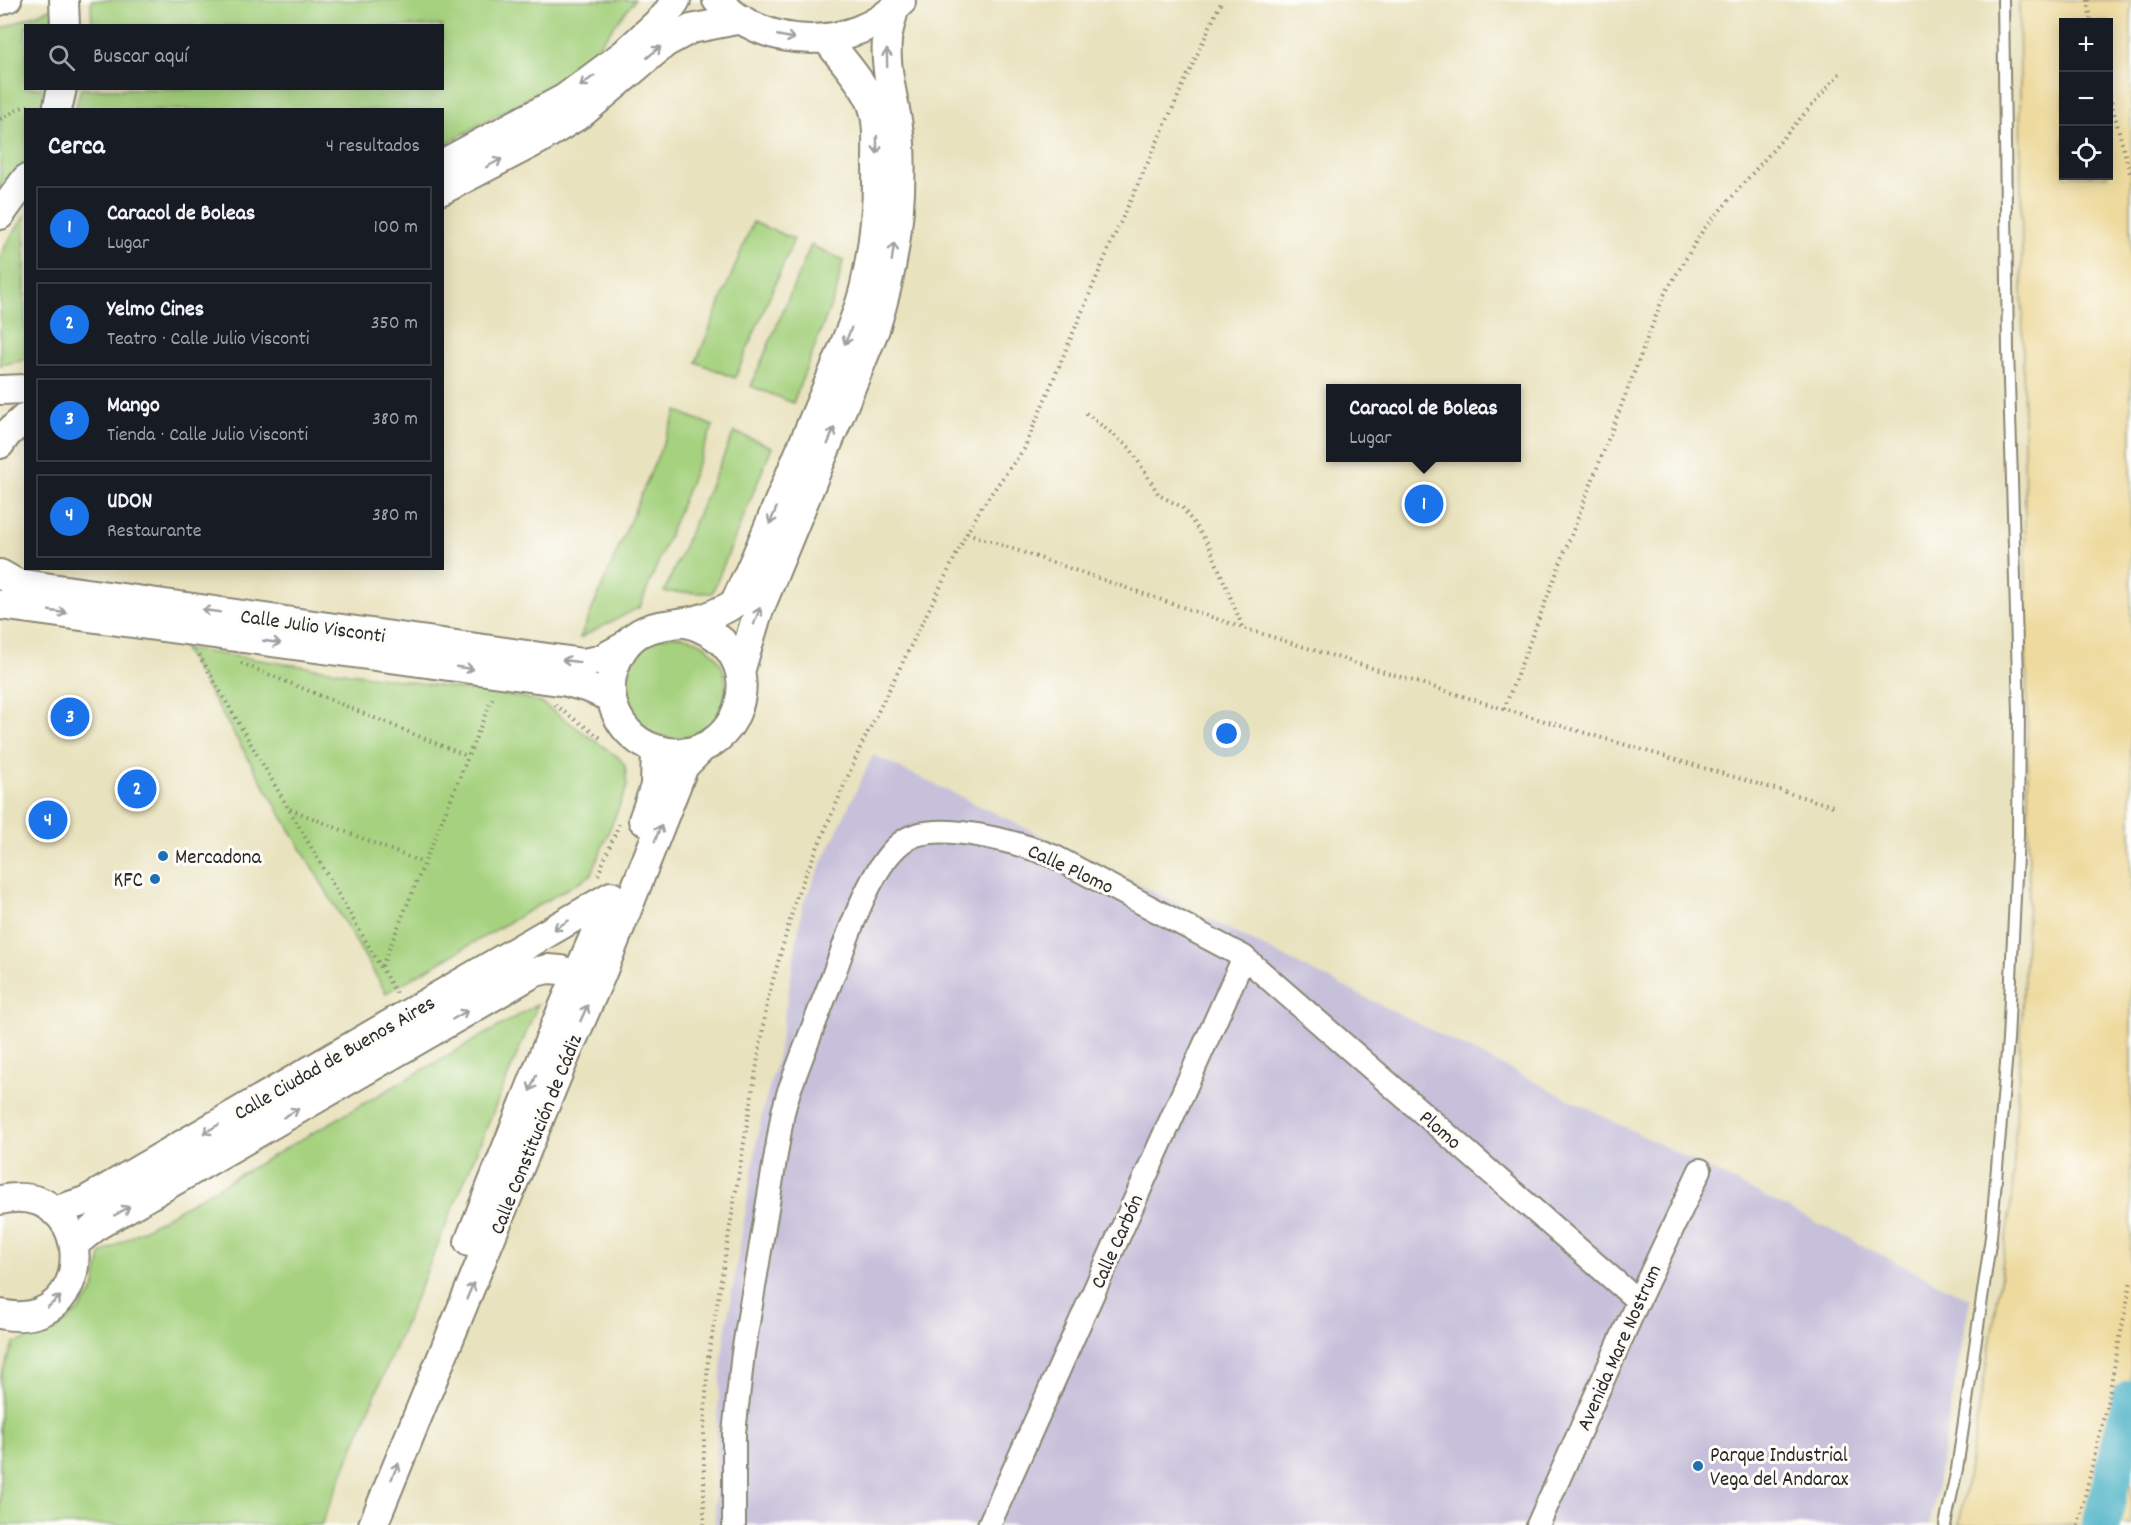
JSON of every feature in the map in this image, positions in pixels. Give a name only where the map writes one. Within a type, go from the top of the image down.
[{"type":"street","points":[[0,4],[10,0]]},
{"type":"street","points":[[64,0],[65,24]]},
{"type":"street","points":[[444,163],[565,98],[624,54],[666,16],[676,0]]},
{"type":"street","points":[[717,0],[741,19],[760,30],[803,39],[826,38],[850,33],[873,23],[898,4]]},
{"type":"street","points":[[740,672],[757,615],[874,329],[886,293],[900,202],[900,142],[887,66],[887,38],[898,4]]},
{"type":"street","points":[[444,189],[538,140],[582,113],[665,43],[692,29],[741,19]]},
{"type":"street","points":[[687,623],[714,615],[733,604],[752,566],[851,329],[865,287],[878,190],[877,136],[871,101],[826,38]]},
{"type":"street","points":[[0,214],[24,182]]},
{"type":"street","points":[[0,390],[24,389]]},
{"type":"street","points":[[0,444],[7,434],[24,419]]},
{"type":"street","name":"Calle Julio Visconti","points":[[0,574],[16,583],[583,663],[598,660],[625,646]]},
{"type":"street","name":"Calle Julio Visconti","points":[[0,604],[567,682],[612,698]]},
{"type":"street","points":[[673,622],[703,628],[717,636],[729,648],[740,672],[742,682],[740,702],[733,721],[720,736],[703,747],[684,752],[657,749],[638,739],[622,724],[612,698],[613,671],[625,646],[646,629],[673,622]]},
{"type":"street","name":"Calle Constitución de Cádiz","points":[[352,1525],[588,977],[684,766],[703,747]]},
{"type":"street","name":"Calle Constitución de Cádiz","points":[[373,1525],[564,1059],[588,977],[603,888],[655,786],[657,749]]},
{"type":"street","name":"Calle Plomo","points":[[734,1525],[734,1433],[743,1353],[783,1112],[866,891],[890,854],[904,840],[920,834],[939,831],[1017,843],[1055,857],[1244,957]]},
{"type":"street","name":"Calle Ciudad de Buenos Aires","points":[[54,1211],[96,1195],[603,888]]},
{"type":"street","name":"Plomo","points":[[1244,957],[1638,1301]]},
{"type":"street","name":"Calle Carbón","points":[[989,1525],[1244,957]]},
{"type":"street","name":"Calle Ciudad de Buenos Aires","points":[[74,1244],[98,1225],[534,972],[548,969],[561,970],[588,977]]},
{"type":"street","name":"Avenida Mare Nostrum","points":[[1538,1525],[1638,1301],[1700,1170]]},
{"type":"street","points":[[0,1200],[20,1198],[38,1202],[54,1211],[70,1231],[74,1244],[75,1266],[69,1286],[55,1303],[36,1314],[14,1317],[0,1314]]},
{"type":"lane","points":[[1946,1525],[1957,1469],[1991,1237],[2008,1040],[2018,835],[2019,711],[2008,349],[2003,0]]},
{"type":"path","points":[[704,1525],[704,1429],[708,1359],[768,998],[797,895],[861,746],[967,533],[982,506],[1024,449],[1112,241],[1222,0]]},
{"type":"path","points":[[2088,0],[2090,18]]},
{"type":"path","points":[[1504,709],[1664,295],[1702,230],[1840,73]]},
{"type":"path","points":[[0,119],[24,107],[60,99]]},
{"type":"path","points":[[2113,106],[2131,177]]},
{"type":"path","points":[[1086,413],[1130,448],[1159,495],[1182,507],[1209,545],[1243,628]]},
{"type":"path","points":[[967,533],[1243,628],[1504,709],[1836,807]]},
{"type":"path","points":[[194,647],[396,993],[390,997]]},
{"type":"path","points":[[237,662],[467,756]]},
{"type":"path","points":[[381,967],[495,690]]},
{"type":"path","points":[[549,701],[605,741]]},
{"type":"path","points":[[289,808],[423,863]]},
{"type":"path","points":[[603,888],[597,877],[619,823]]},
{"type":"path","points":[[2078,1525],[2108,1399],[2131,1281]]},
{"type":"shaded area","points":[[873,755],[1026,828],[1970,1299],[1930,1525],[715,1525],[717,1419],[723,1347],[761,1118],[778,1054],[803,903]]},
{"type":"green space","points":[[91,0],[635,0],[578,71],[444,144],[444,108],[76,108],[81,90],[444,90],[444,24],[92,24]]},
{"type":"green space","points":[[65,3],[64,24],[24,24],[24,90],[63,90],[57,108],[24,108],[24,180],[0,215],[0,29]]},
{"type":"green space","points":[[24,217],[24,360],[0,365],[0,255]]},
{"type":"green space","points":[[753,222],[794,239],[735,378],[696,362]]},
{"type":"green space","points":[[811,245],[843,260],[837,289],[793,403],[751,386]]},
{"type":"green space","points":[[677,411],[713,426],[640,607],[580,638]]},
{"type":"green space","points":[[734,432],[772,447],[712,593],[664,592]]},
{"type":"green space","points":[[675,636],[704,644],[718,658],[726,687],[718,716],[704,730],[675,738],[646,730],[632,716],[624,687],[632,658],[646,644]]},
{"type":"green space","points":[[184,649],[530,699],[543,704],[618,757],[625,765],[627,787],[591,875],[386,993]]},
{"type":"green space","points":[[538,1004],[321,1525],[0,1525],[0,1377],[14,1343],[54,1331],[79,1310],[94,1290],[101,1254]]},
{"type":"sand","points":[[2019,0],[2131,0],[2131,1525],[1959,1525],[1996,1309],[2012,1196],[2029,884]]},
{"type":"waterway","points":[[2101,1525],[2131,1399]]},
{"type":"place","name":"Caracol de Boleas","points":[[1424,504]]},
{"type":"place","name":"Mango","points":[[70,717]]},
{"type":"place","name":"Yelmo Cines","points":[[137,789]]},
{"type":"place","name":"UDON","points":[[48,820]]},
{"type":"place","name":"Mercadona","points":[[163,856]]},
{"type":"place","name":"KFC","points":[[155,879]]},
{"type":"place","name":"Parque Industrial Vega del Andarax","points":[[1698,1466]]}]
